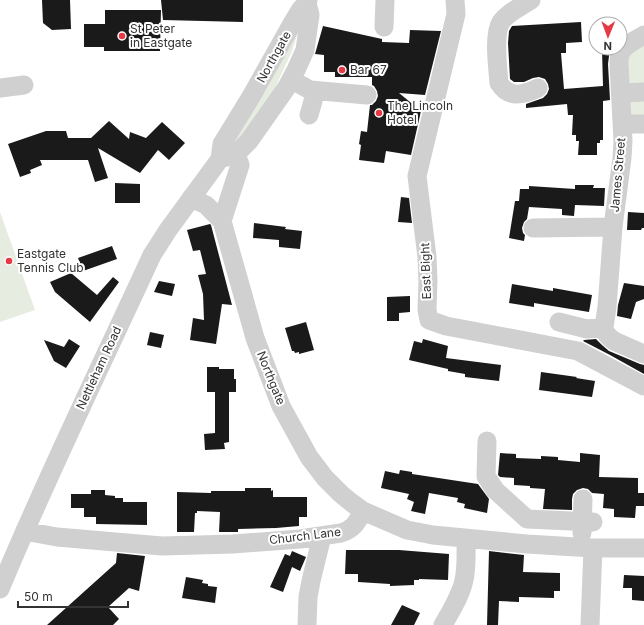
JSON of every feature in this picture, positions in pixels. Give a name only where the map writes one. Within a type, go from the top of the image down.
[{"type":"street","points":[[384,27],[385,0]]},
{"type":"street","name":"East Bight","points":[[456,0],[456,14],[417,176],[427,257],[427,310],[429,320],[446,326],[578,351],[644,386]]},
{"type":"street","points":[[531,0],[506,17],[501,23],[497,32],[499,84],[502,89],[510,94],[517,94],[538,88]]},
{"type":"street","name":"Northgate","points":[[228,157],[253,136],[291,80],[305,50],[310,15],[308,2]]},
{"type":"street","name":"Northgate","points":[[222,221],[240,165],[228,157],[222,144],[252,95],[293,22],[301,9],[308,2]]},
{"type":"street","name":"James Street","points":[[604,327],[611,308],[613,227],[623,141],[619,56],[625,47],[644,35]]},
{"type":"street","points":[[291,80],[310,90],[367,95]]},
{"type":"street","points":[[0,88],[24,84]]},
{"type":"street","points":[[309,115],[314,95],[310,90]]},
{"type":"street","points":[[621,93],[644,92]]},
{"type":"street","name":"Nettleham Road","points":[[0,589],[65,442],[152,255],[191,198],[228,157]]},
{"type":"street","name":"Northgate","points":[[191,198],[206,205],[222,221],[255,338],[281,406],[310,457],[325,478],[340,494],[363,511]]},
{"type":"street","points":[[533,228],[613,227]]},
{"type":"street","points":[[559,322],[587,329],[604,327],[608,337],[644,354]]},
{"type":"street","points":[[487,441],[486,476],[495,490],[527,519],[588,522]]},
{"type":"street","points":[[527,544],[528,499]]},
{"type":"street","points":[[583,499],[588,522],[587,548],[590,625]]},
{"type":"street","points":[[363,511],[407,530],[433,536],[587,548],[644,548]]},
{"type":"street","name":"Church Lane","points":[[25,530],[57,537],[162,546],[233,544],[341,533],[348,531],[354,526],[363,511]]},
{"type":"street","points":[[307,625],[308,597],[322,536]]},
{"type":"street","points":[[443,625],[463,584],[466,539]]},
{"type":"shaded area","points":[[304,14],[292,51],[276,86],[244,136],[225,152]]},
{"type":"shaded area","points":[[644,41],[644,87],[626,88],[626,56],[628,56],[628,53]]},
{"type":"shaded area","points":[[627,97],[644,97],[644,119],[628,119]]},
{"type":"shaded area","name":"Eastgate Tennis Club","points":[[0,212],[35,310],[0,322]]},
{"type":"building","points":[[42,0],[70,0],[71,29],[52,30],[43,23]]},
{"type":"building","points":[[161,0],[243,0],[243,22],[163,20]]},
{"type":"building","name":"St Peter in Eastgate","points":[[105,10],[161,10],[160,51],[104,51],[104,47],[84,47],[84,24],[105,24]]},
{"type":"building","points":[[581,22],[582,42],[566,43],[566,53],[561,53],[564,89],[603,86],[602,56],[609,56],[608,64],[610,100],[603,101],[603,140],[600,140],[600,143],[597,143],[597,155],[578,155],[579,141],[576,141],[576,135],[572,135],[573,115],[568,115],[567,104],[526,108],[526,104],[543,98],[549,89],[545,79],[539,77],[524,82],[514,82],[510,79],[508,43],[509,31],[512,26]]},
{"type":"building","name":"The Lincoln Hotel","points":[[323,26],[382,39],[382,42],[409,43],[410,30],[441,31],[425,95],[399,93],[421,111],[411,155],[386,151],[384,163],[359,160],[361,131],[367,132],[370,105],[376,101],[378,96],[377,91],[372,85],[372,77],[335,77],[335,72],[324,72],[324,55],[315,54]]},
{"type":"building","points":[[109,121],[129,139],[130,132],[146,138],[162,122],[185,143],[169,160],[158,150],[140,173],[98,148],[108,178],[95,182],[88,160],[40,160],[42,165],[30,170],[31,173],[20,177],[8,144],[46,131],[66,131],[68,138],[91,138]]},
{"type":"building","points":[[115,183],[140,184],[140,203],[115,203]]},
{"type":"building","points":[[575,185],[594,185],[593,188],[605,188],[604,206],[575,205],[574,216],[562,215],[562,209],[529,207],[527,219],[522,228],[525,235],[524,241],[509,238],[515,201],[519,201],[520,189],[529,189],[529,186],[575,189]]},
{"type":"building","points":[[401,197],[409,198],[412,223],[398,222]]},
{"type":"building","points":[[628,212],[644,213],[644,228],[641,230],[627,230]]},
{"type":"building","points":[[254,223],[286,227],[285,229],[302,231],[300,249],[279,247],[279,240],[253,238]]},
{"type":"building","points":[[210,224],[232,305],[222,304],[216,344],[190,340],[193,318],[204,320],[203,294],[198,275],[206,274],[200,250],[193,251],[187,230]]},
{"type":"building","points":[[112,246],[117,259],[83,271],[78,258]]},
{"type":"building","points":[[71,273],[97,295],[113,277],[119,282],[90,322],[55,292],[50,282]]},
{"type":"building","points":[[159,281],[175,284],[172,296],[154,292]]},
{"type":"building","points":[[624,283],[644,286],[644,299],[636,302],[631,319],[617,316],[618,305]]},
{"type":"building","points":[[512,284],[553,291],[553,288],[592,295],[589,312],[534,303],[534,307],[509,303]]},
{"type":"building","points":[[410,296],[410,312],[399,313],[399,321],[387,321],[387,297]]},
{"type":"building","points":[[306,322],[314,350],[299,354],[299,352],[295,353],[292,351],[285,328]]},
{"type":"building","points":[[150,332],[164,335],[161,348],[147,345]]},
{"type":"building","points":[[69,339],[80,346],[66,368],[54,361],[44,340],[64,347]]},
{"type":"building","points":[[423,339],[448,346],[446,358],[501,365],[499,381],[465,377],[465,374],[448,371],[448,369],[409,360],[414,341],[422,343]]},
{"type":"building","points":[[596,339],[609,351],[644,365],[644,374],[583,341]]},
{"type":"building","points":[[207,367],[234,369],[236,392],[229,392],[229,442],[224,443],[225,449],[205,450],[204,434],[215,433],[215,392],[207,392]]},
{"type":"building","points":[[541,372],[595,381],[592,397],[539,390]]},
{"type":"building","points":[[500,453],[516,454],[516,458],[541,459],[541,456],[558,457],[558,460],[580,462],[580,453],[600,455],[599,477],[638,478],[638,493],[644,493],[644,506],[636,506],[635,518],[614,517],[614,509],[603,508],[604,494],[592,493],[588,489],[583,488],[577,490],[573,494],[572,510],[543,509],[545,489],[514,485],[514,478],[500,477],[498,475]]},
{"type":"building","points":[[400,470],[412,472],[412,474],[478,484],[489,499],[487,513],[464,508],[465,504],[457,502],[458,498],[429,493],[425,514],[411,511],[414,502],[407,499],[409,494],[381,488],[385,471],[399,474]]},
{"type":"building","points":[[245,488],[271,488],[271,491],[273,490],[273,497],[307,497],[307,517],[299,517],[299,526],[238,529],[238,532],[219,532],[220,512],[197,511],[197,513],[195,513],[194,532],[177,532],[177,492],[211,493],[211,491],[245,491]]},
{"type":"building","points":[[91,490],[105,490],[105,495],[115,496],[115,498],[123,498],[123,502],[147,502],[147,525],[96,524],[96,517],[84,517],[84,508],[71,508],[71,494],[91,494]]},
{"type":"building","points":[[346,550],[399,550],[449,554],[448,580],[419,579],[414,580],[414,585],[390,586],[390,584],[358,582],[358,574],[345,574]]},
{"type":"building","points":[[292,551],[306,557],[300,571],[292,567],[283,592],[270,587],[285,554],[290,556]]},
{"type":"building","points":[[489,551],[524,555],[523,572],[560,573],[560,591],[554,591],[554,598],[519,597],[519,602],[499,601],[498,625],[487,625]]},
{"type":"building","points":[[117,553],[145,556],[139,591],[129,588],[108,607],[119,619],[113,625],[47,625],[116,563]]},
{"type":"building","points":[[624,575],[644,576],[644,601],[632,600],[632,588],[623,588]]},
{"type":"building","points":[[186,577],[203,580],[202,583],[208,584],[208,586],[217,587],[215,603],[182,598]]},
{"type":"building","points":[[402,605],[420,613],[414,625],[391,625]]},
{"type":"place","name":"St Peter in Eastgate","points":[[122,36]]},
{"type":"place","name":"Bar 67","points":[[342,70]]},
{"type":"place","name":"The Lincoln Hotel","points":[[379,113]]},
{"type":"place","name":"Eastgate Tennis Club","points":[[9,261]]}]
